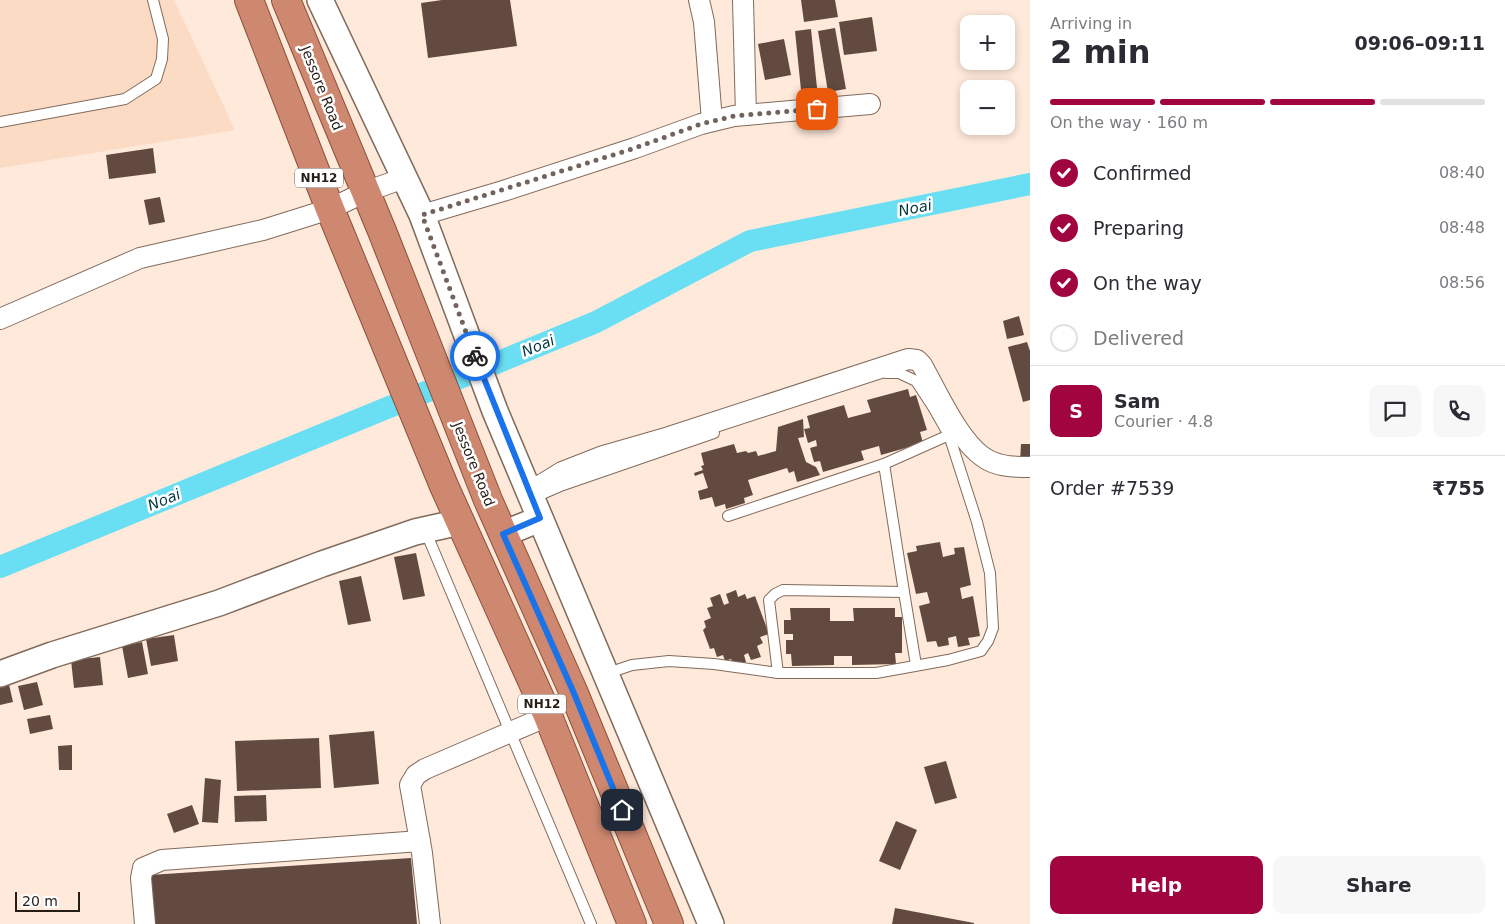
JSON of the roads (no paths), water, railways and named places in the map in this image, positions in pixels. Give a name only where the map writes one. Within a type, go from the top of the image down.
[{"type":"highway","name":"NH12","points":[[249,0],[330,209],[444,486],[548,716],[632,924]]},
{"type":"highway","name":"Jessore Road","points":[[286,0],[488,500],[573,691],[669,924]]},
{"type":"street","points":[[320,0],[422,215],[511,450],[710,924]]},
{"type":"street","points":[[700,0],[704,22],[712,121]]},
{"type":"street","points":[[743,0],[746,115]]},
{"type":"street","points":[[422,215],[550,176],[712,121],[734,116],[870,104]]},
{"type":"street","points":[[0,318],[140,258],[262,230],[330,209],[365,192],[404,178]]},
{"type":"street","points":[[503,534],[533,502],[541,484],[562,472],[603,456],[668,437],[908,359],[917,360],[922,365],[953,421],[976,452],[989,461],[1008,466],[1030,467]]},
{"type":"street","points":[[0,674],[52,655],[220,603],[322,564],[425,530],[460,522]]},
{"type":"street","points":[[430,924],[420,842],[410,785],[416,775],[440,762],[548,716]]},
{"type":"street","points":[[145,924],[141,878],[143,868],[162,860],[420,842]]},
{"type":"lane","points":[[0,122],[125,99],[156,79],[162,59],[163,39],[153,0]]},
{"type":"lane","points":[[533,502],[563,485],[889,372],[899,373],[916,381],[949,436],[977,522],[990,573],[992,628],[988,641],[980,651],[948,660],[876,673],[778,673],[714,664],[669,661],[632,665],[605,674]]},
{"type":"lane","points":[[728,516],[884,464],[949,436]]},
{"type":"lane","points":[[884,464],[916,665]]},
{"type":"lane","points":[[425,530],[591,924]]},
{"type":"lane","points":[[778,673],[769,600],[775,594],[783,590],[904,592]]},
{"type":"waterway","name":"Noai","points":[[0,567],[596,322],[750,241],[1030,184]]}]
